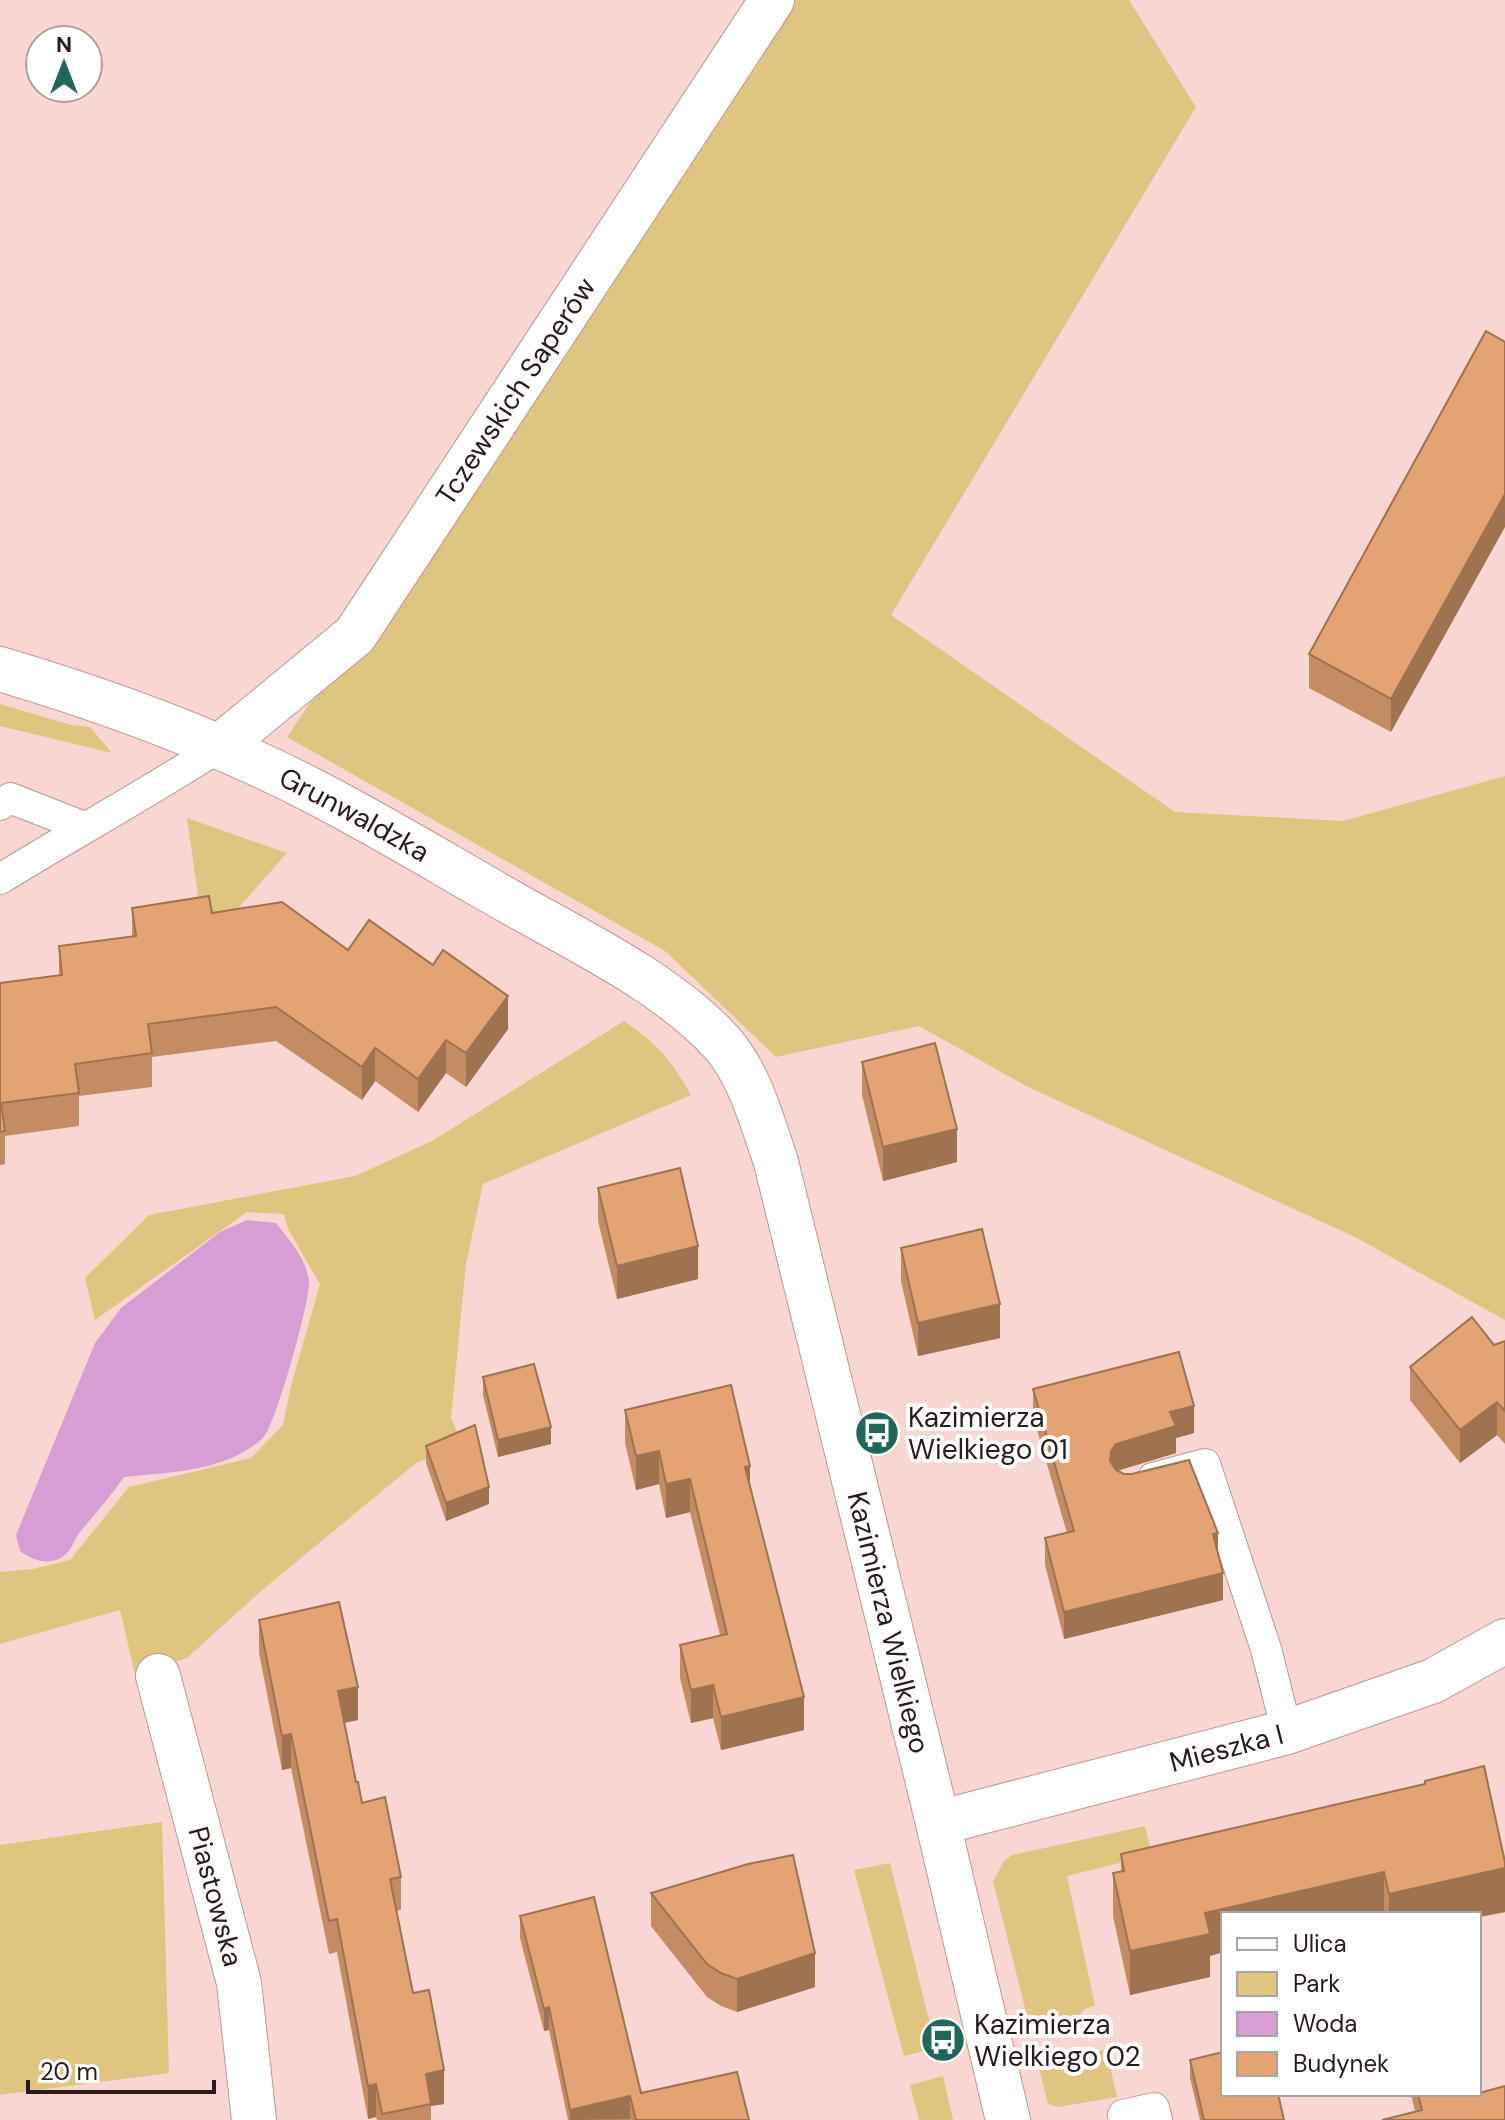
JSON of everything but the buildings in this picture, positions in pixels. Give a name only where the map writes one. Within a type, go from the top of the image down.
[{"type":"street","name":"Tczewskich Saperów","points":[[219,747],[355,635],[772,0]]},
{"type":"street","name":"Grunwaldzka","points":[[0,669],[85,694],[219,747],[325,798],[594,949],[685,1007]]},
{"type":"street","name":"Kazimierza Wielkiego","points":[[685,1007],[723,1044],[741,1073],[757,1107],[776,1162],[1008,2120]]},
{"type":"street","name":"Mieszka I","points":[[938,1823],[1287,1732],[1433,1681],[1505,1641]]},
{"type":"street","name":"Piastowska","points":[[158,1676],[239,1983],[254,2120]]},
{"type":"lane","points":[[0,879],[84,827],[156,788],[219,747]]},
{"type":"lane","points":[[0,805],[10,798],[84,827]]},
{"type":"lane","points":[[1128,1484],[1205,1464],[1266,1649],[1287,1732]]},
{"type":"lane","points":[[1123,2115],[1154,2108],[1157,2120]]},
{"type":"green space","points":[[785,0],[1129,0],[1196,107],[891,615],[1175,812],[1343,821],[1505,776],[1505,1320],[1355,1237],[1028,1087],[919,1026],[776,1057],[665,951],[287,737]]},
{"type":"green space","points":[[0,704],[71,725],[90,727],[112,753],[0,726]]},
{"type":"green space","points":[[187,818],[287,853],[225,923],[201,916]]},
{"type":"green space","points":[[624,1021],[663,1054],[691,1095],[483,1184],[466,1264],[451,1418],[463,1444],[416,1463],[260,1592],[187,1658],[135,1674],[120,1610],[0,1644],[0,1572],[33,1569],[70,1560],[129,1487],[251,1458],[283,1425],[320,1284],[288,1229],[284,1214],[247,1212],[95,1320],[85,1278],[149,1215],[355,1176],[432,1141]]},
{"type":"green space","points":[[162,1822],[169,2073],[0,2095],[0,1845]]},
{"type":"green space","points":[[1145,1826],[1152,1855],[1067,1876],[1095,2005],[1085,2009],[1075,2019],[1030,2028],[993,1881],[1004,1861],[1012,1855]]},
{"type":"green space","points":[[890,1863],[936,2048],[904,2056],[854,1870]]},
{"type":"green space","points":[[1106,2050],[1117,2097],[1058,2107],[1048,2104],[1037,2060]]},
{"type":"green space","points":[[943,2076],[953,2120],[919,2120],[910,2085]]},
{"type":"water","points":[[247,1220],[276,1223],[301,1257],[309,1281],[291,1362],[276,1411],[263,1438],[232,1458],[215,1464],[124,1477],[68,1552],[60,1558],[43,1561],[20,1551],[16,1535],[95,1343],[121,1308],[220,1232]]},
{"type":"place","name":"Kazimierza Wielkiego 01","points":[[877,1433]]},
{"type":"place","name":"Kazimierza Wielkiego 02","points":[[943,2040]]}]
